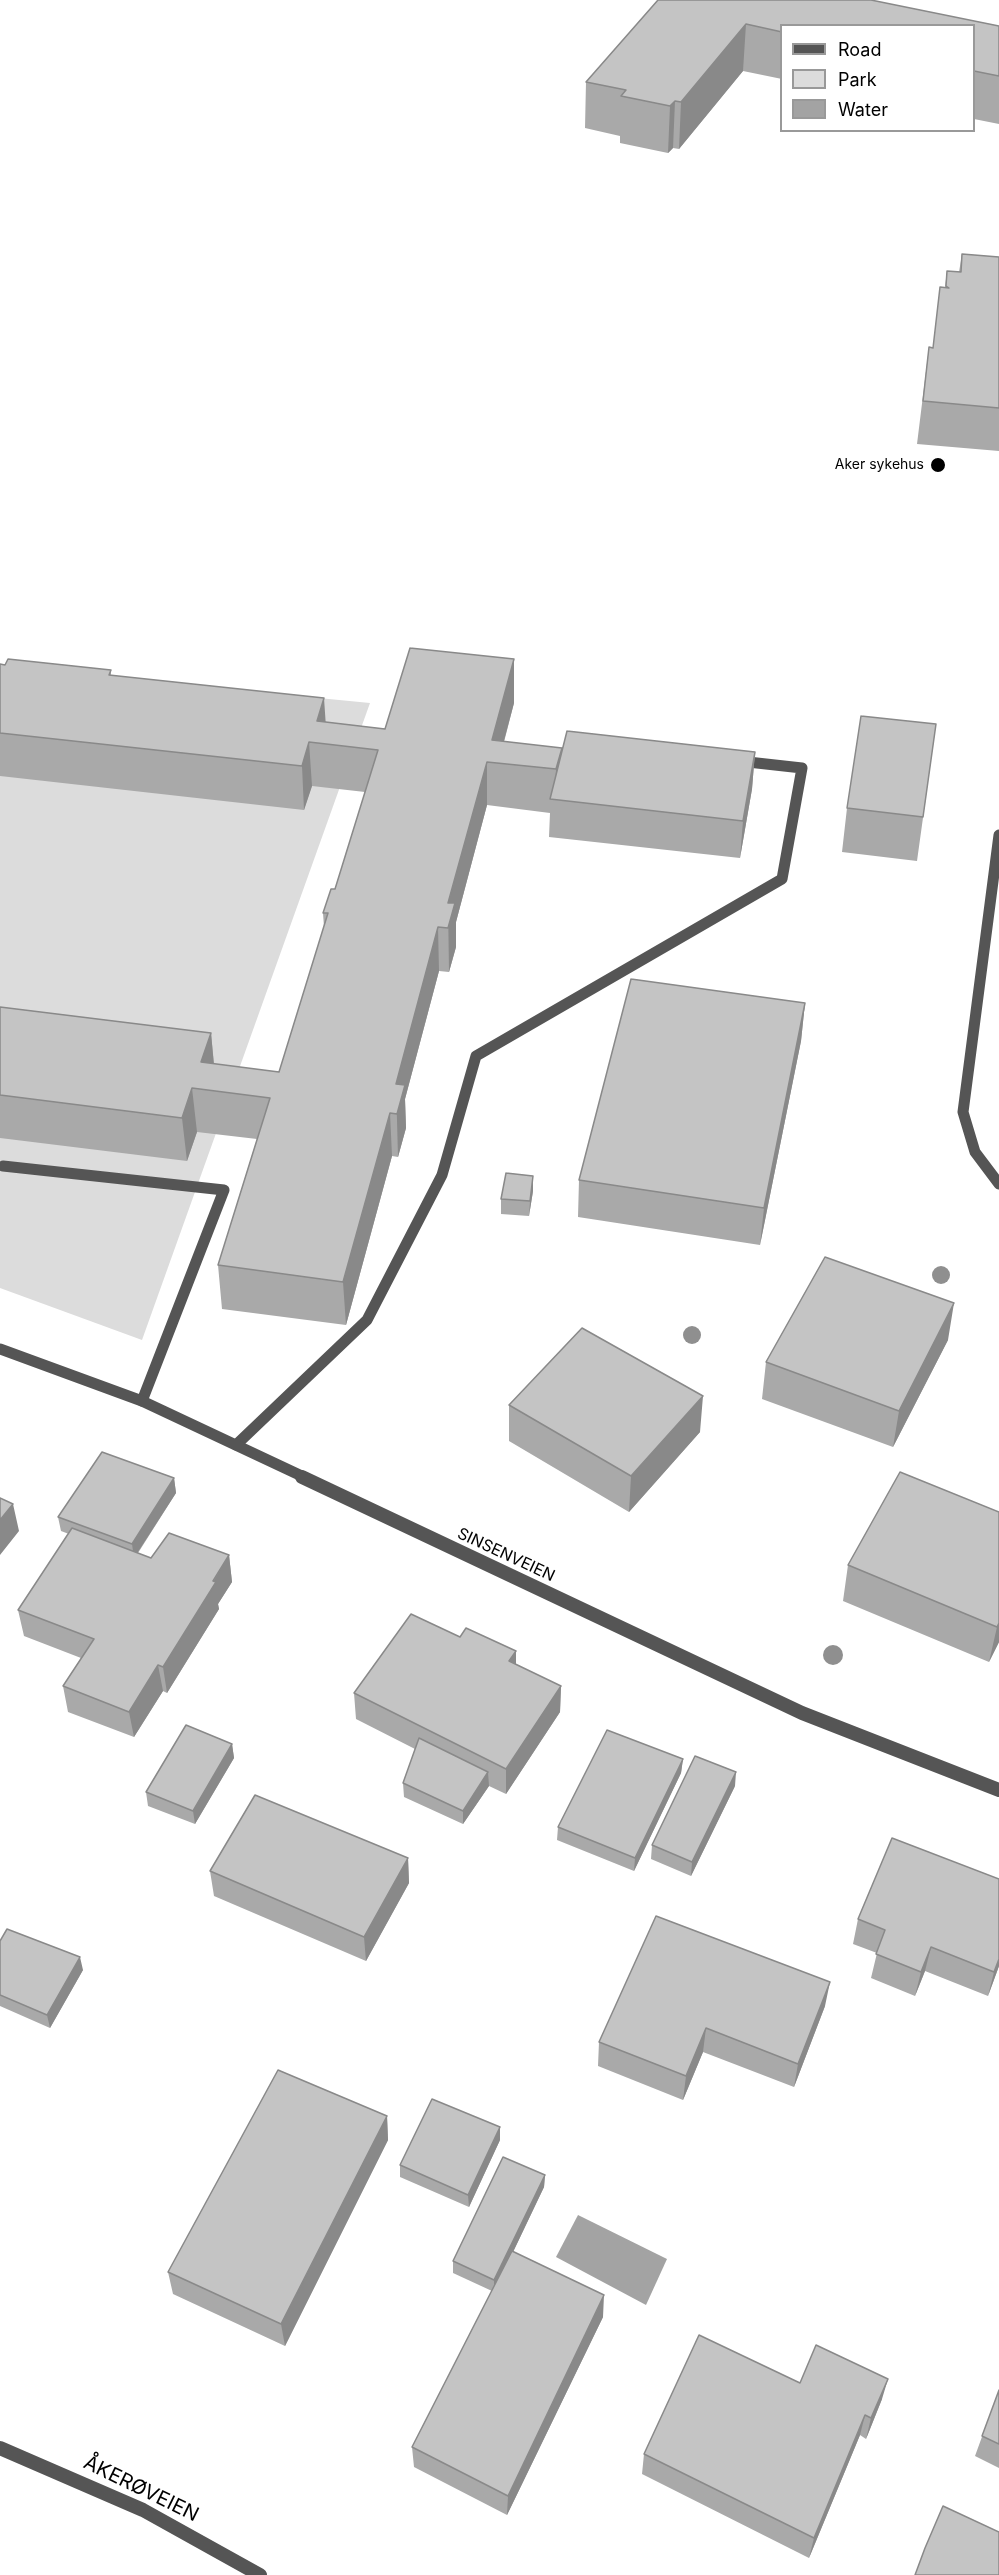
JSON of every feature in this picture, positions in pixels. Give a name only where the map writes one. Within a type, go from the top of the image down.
[{"type":"street","points":[[236,1445],[367,1320],[442,1174],[476,1056],[782,879],[802,768],[723,760]]},
{"type":"street","points":[[999,835],[963,1112],[975,1152],[999,1184]]},
{"type":"street","points":[[3,1166],[224,1190],[142,1401]]},
{"type":"street","name":"SINSENVEIEN","points":[[0,1349],[142,1401],[802,1713],[999,1790]]},
{"type":"street","name":"ÅKERØVEIEN","points":[[0,2448],[143,2510],[260,2575]]},
{"type":"green space","points":[[0,667],[370,703],[142,1340],[0,1288]]},
{"type":"water","points":[[578,2215],[667,2259],[646,2305],[556,2257]]},
{"type":"building","points":[[658,0],[871,0],[999,26],[999,76],[975,71],[975,24],[780,24],[780,32],[746,24],[681,102],[675,101],[670,106],[621,96],[626,90],[586,82]]},
{"type":"building","points":[[962,254],[999,257],[999,408],[923,401],[929,347],[933,348],[940,287],[949,288],[946,286],[947,271],[961,272]]},
{"type":"building","points":[[410,648],[514,659],[492,740],[562,748],[556,769],[487,762],[448,903],[455,903],[448,928],[438,927],[396,1084],[405,1085],[397,1114],[390,1113],[343,1282],[218,1265],[270,1098],[192,1088],[182,1118],[0,1095],[0,1007],[211,1033],[201,1062],[279,1072],[328,913],[323,913],[331,889],[335,889],[378,750],[309,742],[302,766],[0,733],[0,664],[5,665],[8,659],[111,670],[109,675],[324,698],[317,721],[385,729]]},
{"type":"building","points":[[861,716],[936,724],[923,817],[847,808]]},
{"type":"building","points":[[567,731],[755,752],[743,821],[550,799]]},
{"type":"building","points":[[631,979],[805,1003],[764,1208],[579,1180]]},
{"type":"building","points":[[506,1173],[533,1176],[530,1201],[501,1199]]},
{"type":"building","points":[[825,1257],[954,1303],[899,1411],[766,1362]]},
{"type":"building","points":[[582,1328],[703,1396],[631,1476],[509,1405]]},
{"type":"building","points":[[102,1452],[174,1478],[132,1544],[58,1517]]},
{"type":"building","points":[[900,1472],[999,1512],[999,1623],[997,1627],[848,1565]]},
{"type":"building","points":[[0,1498],[13,1504],[0,1520]]},
{"type":"building","points":[[72,1528],[151,1558],[169,1533],[229,1555],[213,1581],[216,1582],[163,1667],[158,1665],[129,1712],[63,1686],[94,1639],[18,1610]]},
{"type":"building","points":[[411,1614],[460,1637],[466,1628],[516,1651],[509,1661],[561,1686],[506,1769],[354,1693]]},
{"type":"building","points":[[186,1725],[232,1744],[193,1811],[146,1792]]},
{"type":"building","points":[[607,1730],[683,1759],[635,1858],[558,1827]]},
{"type":"building","points":[[419,1738],[488,1772],[463,1811],[403,1783]]},
{"type":"building","points":[[695,1756],[736,1772],[692,1862],[652,1845]]},
{"type":"building","points":[[255,1795],[408,1858],[364,1937],[210,1871]]},
{"type":"building","points":[[892,1838],[999,1879],[999,1959],[994,1972],[931,1947],[921,1972],[876,1954],[885,1930],[858,1919]]},
{"type":"building","points":[[656,1916],[830,1982],[798,2064],[706,2028],[686,2076],[599,2042]]},
{"type":"building","points":[[7,1929],[80,1957],[47,2015],[0,1995],[0,1941]]},
{"type":"building","points":[[278,2070],[387,2116],[281,2324],[168,2272]]},
{"type":"building","points":[[432,2099],[500,2127],[468,2195],[400,2165]]},
{"type":"building","points":[[503,2157],[545,2175],[494,2280],[453,2261]]},
{"type":"building","points":[[512,2251],[604,2295],[508,2496],[412,2447]]},
{"type":"building","points":[[699,2335],[800,2383],[816,2345],[888,2379],[871,2418],[865,2415],[814,2538],[644,2454]]},
{"type":"building","points":[[999,2390],[999,2444],[982,2436]]},
{"type":"building","points":[[943,2506],[999,2532],[999,2575],[915,2575]]},
{"type":"place","name":"Aker sykehus","points":[[938,465]]}]
